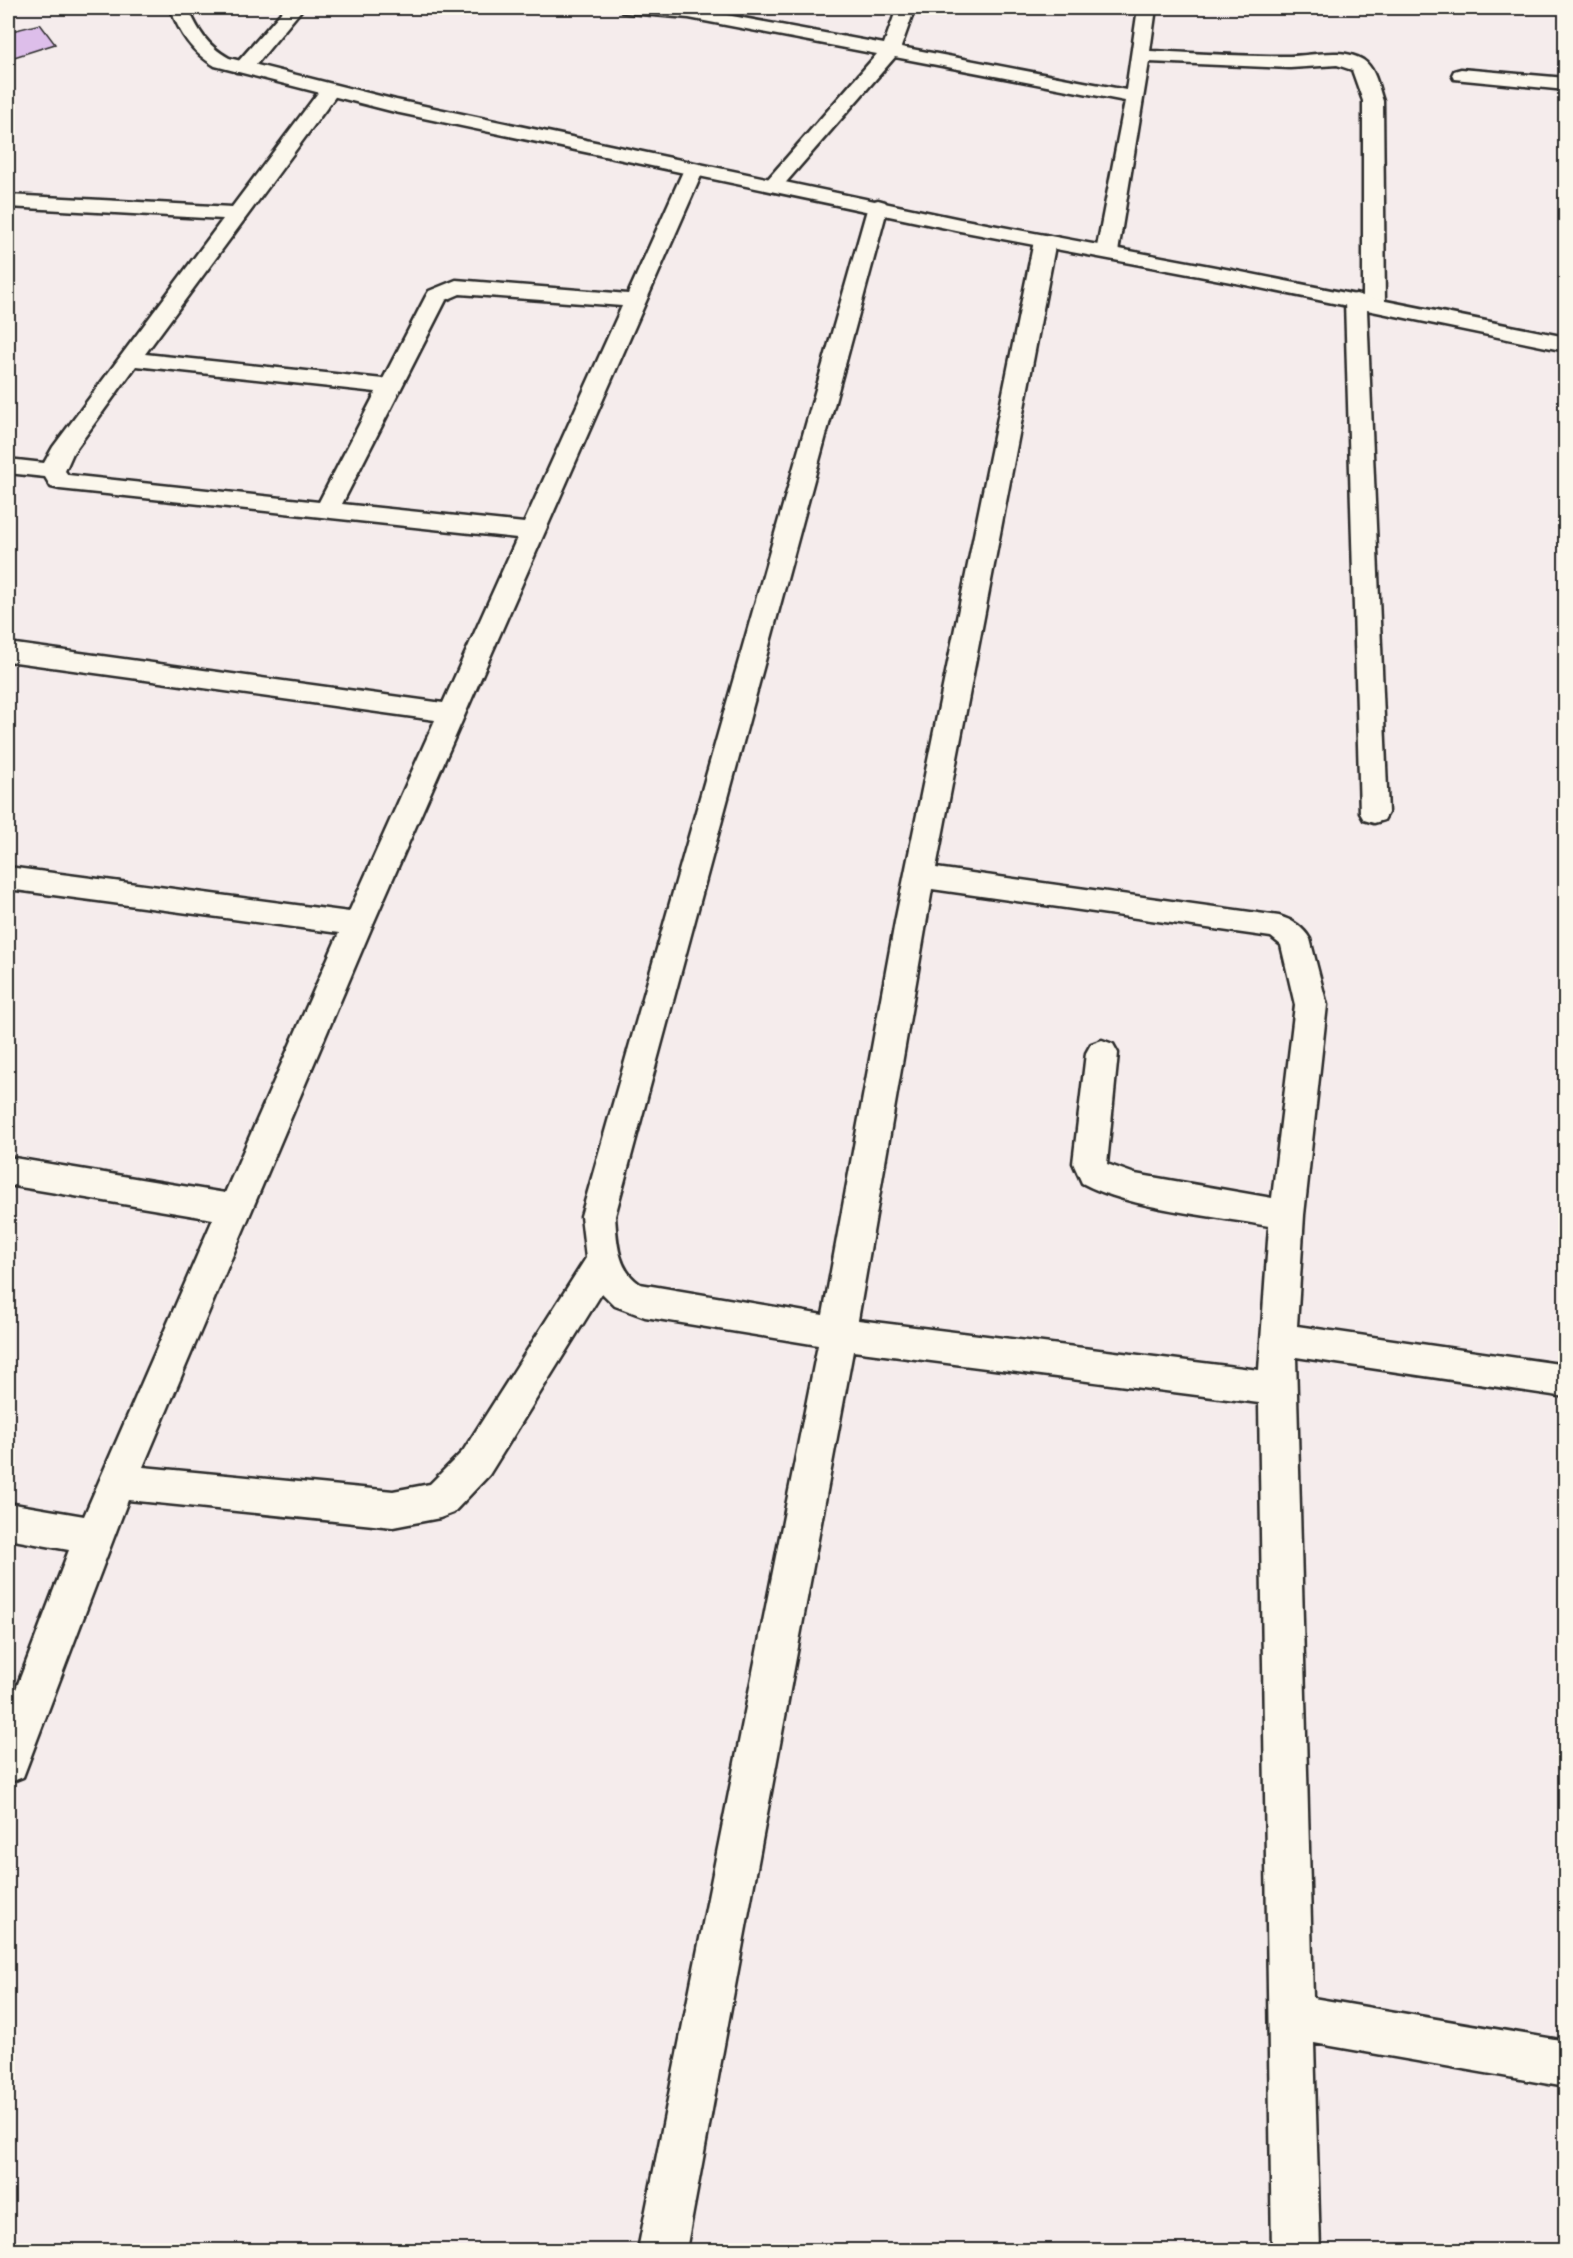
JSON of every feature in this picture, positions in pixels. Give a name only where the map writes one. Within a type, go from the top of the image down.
[{"type":"street","points":[[179,8],[198,46],[222,62],[395,106],[1045,241],[1566,344]]},
{"type":"street","points":[[243,68],[294,8]]},
{"type":"street","points":[[628,8],[691,10],[1135,97]]},
{"type":"street","points":[[774,183],[891,50],[906,8]]},
{"type":"street","points":[[1107,252],[1142,56],[1147,8]]},
{"type":"street","points":[[1142,56],[1290,62],[1337,59],[1359,66],[1365,74],[1373,101],[1365,303],[1374,813]]},
{"type":"street","points":[[1461,75],[1566,84]]},
{"type":"street","points":[[53,471],[61,452],[330,90]]},
{"type":"street","points":[[8,1762],[94,1536],[358,924],[694,169]]},
{"type":"street","points":[[8,201],[238,214]]},
{"type":"street","points":[[878,206],[598,1216],[604,1260],[613,1281],[624,1294],[645,1302],[838,1333],[1277,1389]]},
{"type":"street","points":[[662,2250],[838,1333],[862,1182],[920,877],[1045,241]]},
{"type":"street","points":[[327,510],[437,296],[456,287],[477,287],[635,301]]},
{"type":"street","points":[[130,359],[390,387]]},
{"type":"street","points":[[8,466],[53,471]]},
{"type":"street","points":[[53,471],[60,482],[532,532]]},
{"type":"street","points":[[8,652],[452,712]]},
{"type":"street","points":[[920,877],[1257,923],[1279,927],[1294,939],[1311,1005],[1287,1215],[1278,1339],[1277,1389],[1296,2250]]},
{"type":"street","points":[[8,878],[358,924]]},
{"type":"street","points":[[1102,1053],[1090,1163],[1094,1173],[1107,1180],[1135,1188],[1287,1215]]},
{"type":"street","points":[[8,1171],[236,1209]]},
{"type":"street","points":[[118,1482],[393,1509],[440,1500],[476,1463],[604,1260]]},
{"type":"street","points":[[1278,1339],[1566,1381]]},
{"type":"street","points":[[8,1521],[94,1536]]},
{"type":"street","points":[[1291,2017],[1566,2064]]},
{"type":"building","points":[[40,24],[55,44],[8,59],[8,32]]}]
